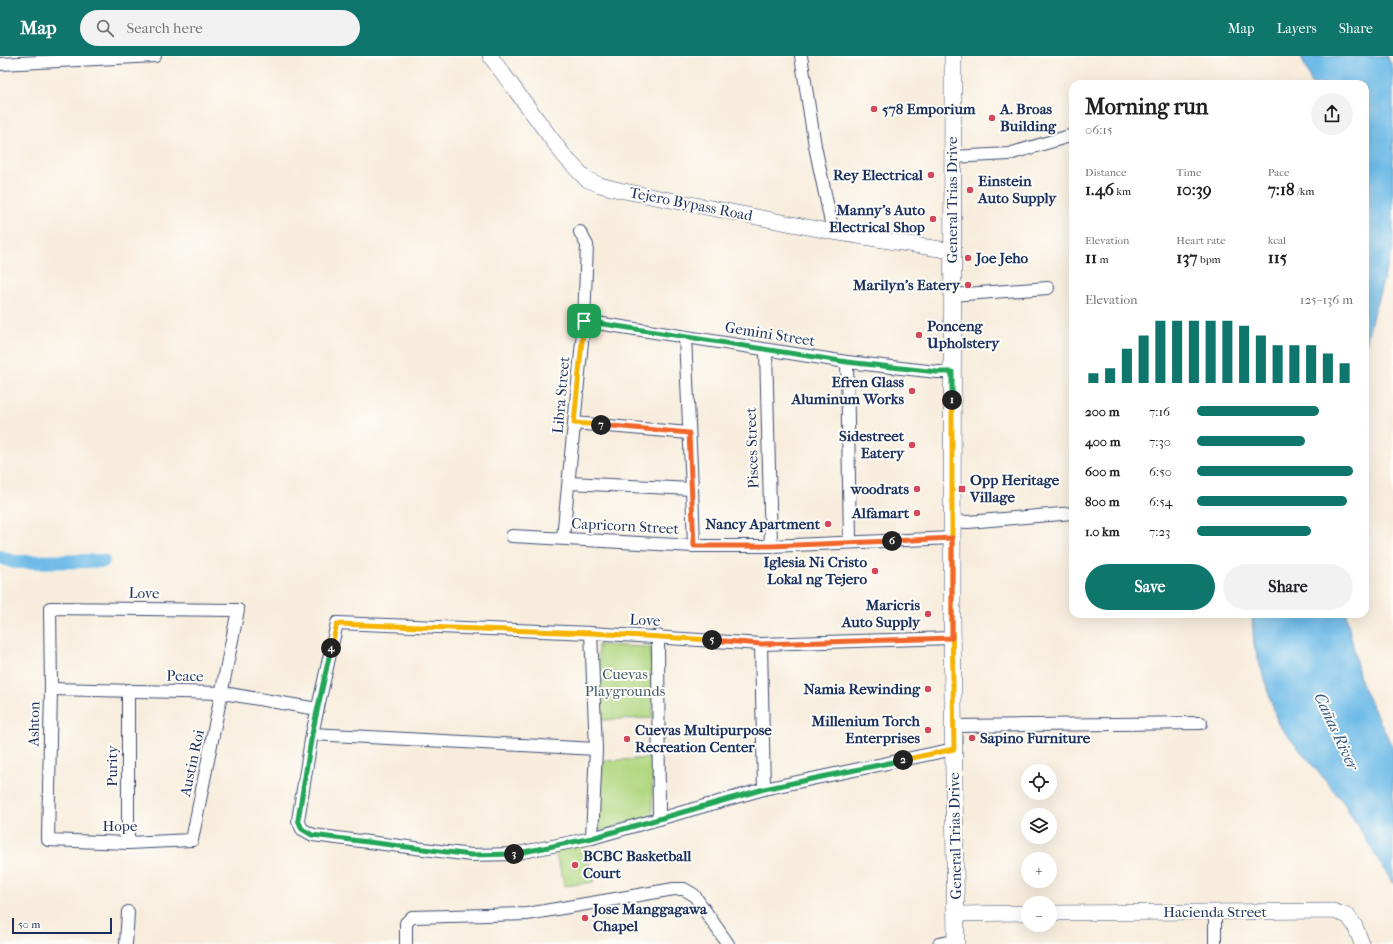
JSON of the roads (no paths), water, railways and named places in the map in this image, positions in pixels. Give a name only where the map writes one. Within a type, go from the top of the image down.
[{"type":"main road","name":"General Trias Drive","points":[[953,56],[952,638],[956,942]]},
{"type":"street","points":[[0,64],[155,56]]},
{"type":"street","name":"Tejero Bypass Road","points":[[490,56],[565,157],[586,179],[600,185],[833,232],[952,251]]},
{"type":"street","points":[[801,56],[815,146],[833,232]]},
{"type":"street","points":[[952,157],[1009,154],[1069,136]]},
{"type":"street","name":"Libra Street","points":[[564,538],[584,321],[587,245],[580,232]]},
{"type":"street","points":[[952,295],[1048,288]]},
{"type":"street","name":"Gemini Street","points":[[584,321],[847,362],[937,372],[952,372]]},
{"type":"street","points":[[685,337],[694,546]]},
{"type":"street","name":"Pisces Street","points":[[766,350],[771,546]]},
{"type":"street","points":[[847,362],[850,542]]},
{"type":"street","points":[[574,423],[689,433]]},
{"type":"street","points":[[568,483],[692,490]]},
{"type":"street","points":[[952,521],[968,522],[1069,513]]},
{"type":"street","name":"Capricorn Street","points":[[512,536],[694,546],[771,546],[952,538]]},
{"type":"street","name":"Love","points":[[50,608],[238,610],[223,693]]},
{"type":"street","name":"Ashton","points":[[48,840],[51,689],[50,608]]},
{"type":"street","name":"Love","points":[[317,710],[337,624],[658,636],[761,644],[952,638]]},
{"type":"street","points":[[591,633],[596,749],[592,838]]},
{"type":"street","points":[[658,636],[659,819]]},
{"type":"street","points":[[761,644],[764,789]]},
{"type":"street","name":"Peace","points":[[51,689],[223,693],[317,710]]},
{"type":"street","name":"Purity","points":[[128,690],[128,842]]},
{"type":"street","name":"Austin Roi","points":[[192,840],[223,693]]},
{"type":"street","points":[[317,710],[298,820],[302,829],[312,835],[471,855],[513,854],[592,838],[764,789],[954,749]]},
{"type":"street","points":[[953,726],[1200,723]]},
{"type":"street","points":[[312,734],[596,749]]},
{"type":"street","name":"Hope","points":[[48,840],[128,842],[192,840]]},
{"type":"street","points":[[406,944],[406,923],[412,917],[527,914],[674,889],[684,889],[694,895],[728,944]]},
{"type":"street","name":"Hacienda Street","points":[[1057,913],[1333,911],[1348,916],[1355,926],[1362,944]]},
{"type":"street","points":[[126,944],[128,912]]},
{"type":"street","points":[[1215,912],[1215,944]]},
{"type":"street","points":[[956,914],[1021,913]]},
{"type":"street","points":[[939,944],[956,942]]},
{"type":"water","points":[[1301,56],[1386,56],[1392,65],[1393,249],[1369,332],[1369,80],[1310,80]]},
{"type":"water","name":"Cañas River","points":[[1252,618],[1347,618],[1361,684],[1393,748],[1393,884],[1344,803],[1278,724],[1254,645]]},
{"type":"waterway","points":[[0,557],[14,562],[103,561]]},
{"type":"place","name":"578 Emporium","points":[[874,109]]},
{"type":"place","name":"A. Broas Building","points":[[992,118]]},
{"type":"place","name":"Rey Electrical","points":[[931,175]]},
{"type":"place","name":"Einstein Auto Supply","points":[[970,190]]},
{"type":"place","name":"Manny's Auto Electrical Shop","points":[[933,219]]},
{"type":"place","name":"Joe Jeho","points":[[968,258]]},
{"type":"place","name":"Marilyn's Eatery","points":[[968,285]]},
{"type":"place","name":"Ponceng Upholstery","points":[[919,335]]},
{"type":"place","name":"Efren Glass Aluminum Works","points":[[912,391]]},
{"type":"place","name":"Sidestreet Eatery","points":[[912,445]]},
{"type":"place","name":"woodrats","points":[[917,489]]},
{"type":"place","name":"Opp Heritage Village","points":[[962,489]]},
{"type":"place","name":"Alfamart","points":[[917,513]]},
{"type":"place","name":"Nancy Apartment","points":[[828,524]]},
{"type":"place","name":"Iglesia Ni Cristo Lokal ng Tejero","points":[[875,571]]},
{"type":"place","name":"Maricris Auto Supply","points":[[928,614]]},
{"type":"place","name":"Namia Rewinding","points":[[928,689]]},
{"type":"place","name":"Millenium Torch Enterprises","points":[[928,730]]},
{"type":"place","name":"Sapino Furniture","points":[[972,738]]},
{"type":"place","name":"Cuevas Multipurpose Recreation Center","points":[[627,739]]},
{"type":"place","name":"BCBC Basketball Court","points":[[575,865]]},
{"type":"place","name":"Jose Manggagawa Chapel","points":[[585,918]]},
{"type":"park label","name":"Cuevas Playgrounds","points":[[625,682]]}]
